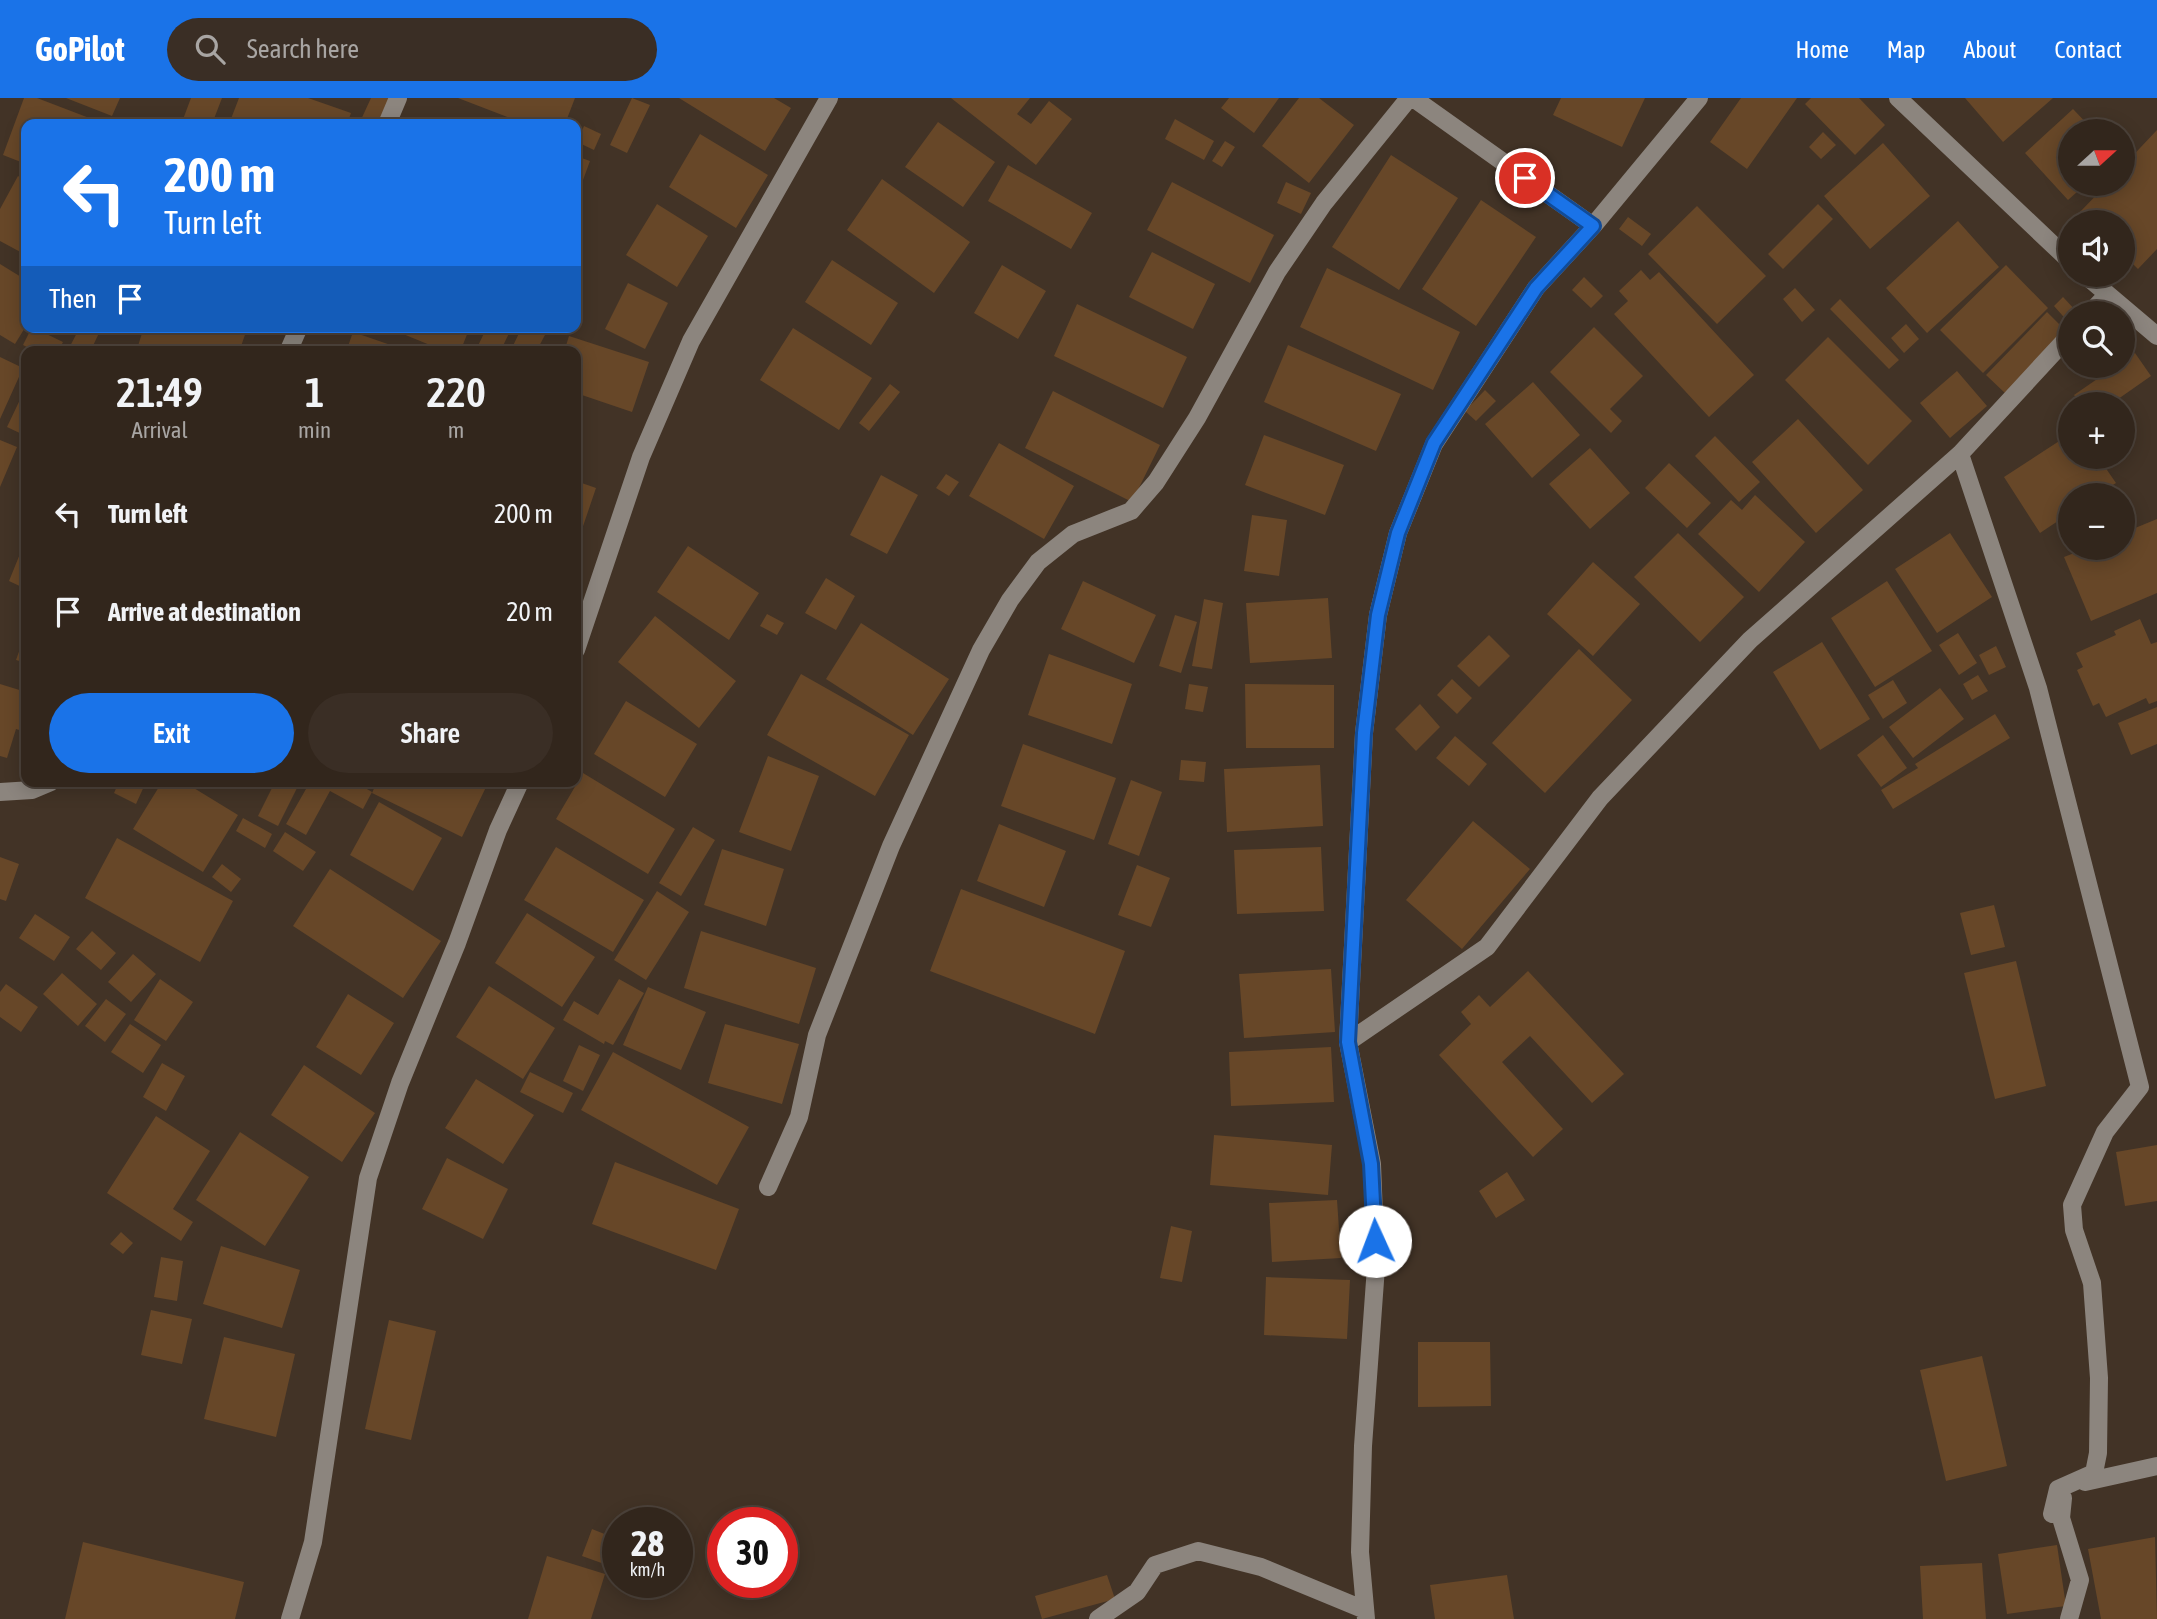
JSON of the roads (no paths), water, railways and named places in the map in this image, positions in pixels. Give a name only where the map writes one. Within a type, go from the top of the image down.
[{"type":"street","points":[[389,119],[398,98]]},
{"type":"street","points":[[768,1187],[799,1117],[817,1035],[891,846],[981,650],[1010,600],[1038,562],[1073,534],[1130,512],[1156,482],[1197,418],[1277,272],[1324,203],[1411,98],[1593,226]]},
{"type":"street","points":[[1098,1619],[1137,1592],[1155,1564],[1198,1551],[1261,1567],[1366,1614],[1360,1552],[1376,1267],[1371,1164],[1348,1042],[1364,733],[1378,615],[1398,533],[1434,443],[1536,288],[1593,226],[1699,98]]},
{"type":"street","points":[[1898,98],[2058,250]]},
{"type":"street","points":[[581,635],[640,457],[691,341],[820,101]]},
{"type":"street","points":[[2098,287],[2157,336]]},
{"type":"street","points":[[2101,301],[2107,295]]},
{"type":"street","points":[[1348,1042],[1488,947],[1600,798],[1750,640],[1960,454],[2058,348]]},
{"type":"street","points":[[1960,454],[2038,688],[2140,1087],[2105,1132],[2072,1205],[2074,1230],[2092,1283],[2099,1378],[2098,1453],[2094,1473],[2058,1489],[2052,1514]]},
{"type":"street","points":[[0,792],[39,787]]},
{"type":"street","points":[[290,1619],[313,1542],[368,1178],[400,1083],[457,943],[498,830],[518,787]]},
{"type":"street","points":[[2098,1453],[2120,1480],[2135,1483],[2157,1466]]},
{"type":"street","points":[[2069,1619],[2080,1580],[2061,1518],[2061,1500],[2082,1483],[2157,1466]]}]
